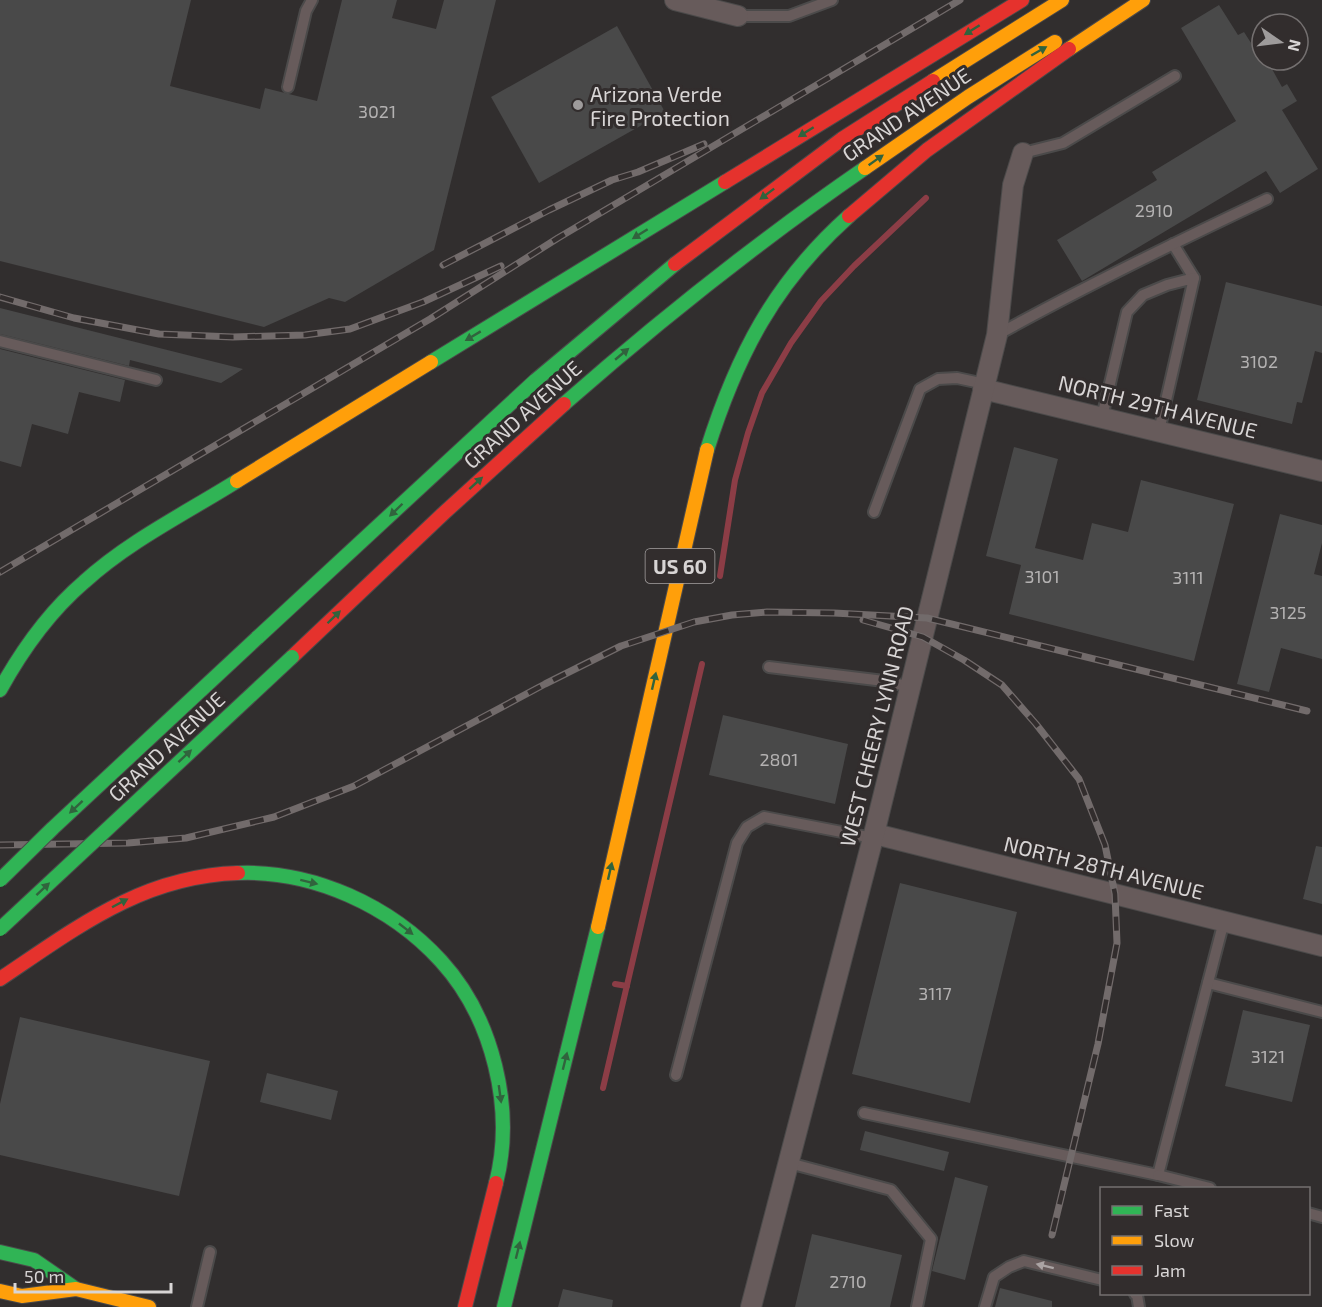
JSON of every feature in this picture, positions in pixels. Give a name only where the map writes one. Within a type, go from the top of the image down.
[{"type":"main road","points":[[0,690],[27,644],[52,611],[96,569],[1022,0]]},
{"type":"main road","name":"GRAND AVENUE","points":[[0,880],[536,380],[676,263],[842,139],[1062,0]]},
{"type":"main road","name":"GRAND AVENUE","points":[[0,929],[515,448],[598,374],[711,280],[826,195],[1014,66],[1126,0]]},
{"type":"main road","name":"US 60","points":[[504,1307],[587,974],[704,460],[723,398],[738,365],[767,310],[787,282],[850,214],[957,126],[1017,83],[1143,0]]},
{"type":"main road","points":[[0,979],[111,908],[134,896],[179,880],[223,873],[268,874],[316,883],[356,899],[378,910],[398,924],[442,962],[473,1008],[486,1037],[496,1071],[501,1101],[503,1145],[497,1179],[465,1307]]},
{"type":"main road","points":[[0,1252],[34,1260],[76,1288],[149,1307]]},
{"type":"main road","points":[[0,1291],[22,1296],[76,1288]]},
{"type":"street","points":[[675,0],[738,16]]},
{"type":"street","name":"WEST CHEERY LYNN ROAD","points":[[751,1307],[874,836],[998,335],[1013,185],[1023,153]]},
{"type":"street","name":"NORTH 29TH AVENUE","points":[[984,387],[1322,471]]},
{"type":"street","name":"NORTH 28TH AVENUE","points":[[874,836],[1322,946]]},
{"type":"lane","points":[[288,87],[306,11],[312,0]]},
{"type":"lane","points":[[738,16],[789,16],[827,1]]},
{"type":"lane","points":[[1023,153],[1063,143],[1175,76]]},
{"type":"lane","points":[[998,335],[1173,244],[1267,199]]},
{"type":"lane","points":[[1159,431],[1194,278],[1173,244]]},
{"type":"lane","points":[[1102,417],[1127,312],[1143,295],[1167,285],[1194,278]]},
{"type":"lane","points":[[0,341],[156,380]]},
{"type":"lane","points":[[873,512],[920,389],[938,379],[957,378],[984,387]]},
{"type":"lane","points":[[769,667],[884,681],[910,687]]},
{"type":"lane","points":[[676,1075],[737,843],[747,827],[764,817],[874,836]]},
{"type":"lane","points":[[1158,1175],[1224,921]]},
{"type":"lane","points":[[1208,982],[1322,1011]]},
{"type":"lane","points":[[864,1113],[1206,1187]]},
{"type":"lane","points":[[789,1163],[891,1190],[931,1239],[917,1307]]},
{"type":"lane","points":[[197,1307],[210,1252]]},
{"type":"lane","points":[[985,1307],[994,1277],[1023,1261],[1100,1280]]},
{"type":"building","points":[[0,0],[191,0],[170,86],[260,109],[265,88],[317,101],[342,0],[397,0],[392,18],[436,29],[444,0],[496,0],[434,250],[345,302],[329,298],[264,327],[0,261]]},
{"type":"building","points":[[1219,5],[1238,35],[1244,32],[1250,41],[1250,72],[1274,72],[1282,87],[1287,84],[1297,101],[1282,110],[1318,169],[1280,193],[1266,171],[1082,281],[1057,240],[1157,180],[1152,172],[1236,121],[1181,28]]},
{"type":"building","name":"Arizona Verde Fire Protection","points":[[617,26],[665,112],[539,183],[491,97]]},
{"type":"building","points":[[1226,282],[1322,306],[1322,353],[1315,351],[1302,403],[1297,402],[1292,424],[1197,400]]},
{"type":"building","points":[[0,308],[243,369],[221,383],[130,360],[129,366],[0,334]]},
{"type":"building","points":[[0,349],[125,380],[120,402],[79,392],[68,434],[32,424],[21,467],[0,461]]},
{"type":"building","points":[[1014,447],[1058,459],[1035,548],[1083,560],[1092,523],[1128,532],[1141,480],[1234,504],[1194,661],[1009,614],[1021,565],[986,556]]},
{"type":"building","points":[[1280,514],[1322,525],[1322,543],[1314,574],[1322,576],[1322,659],[1281,648],[1269,692],[1237,684]]},
{"type":"building","points":[[723,715],[848,744],[835,804],[709,775]]},
{"type":"building","points":[[1316,846],[1322,847],[1322,904],[1303,899]]},
{"type":"building","points":[[900,883],[1017,912],[970,1103],[852,1074]]},
{"type":"building","points":[[1243,1010],[1310,1025],[1292,1102],[1225,1086]]},
{"type":"building","points":[[20,1017],[210,1061],[179,1196],[0,1155],[0,1104]]},
{"type":"building","points":[[267,1073],[338,1091],[331,1120],[260,1102]]},
{"type":"building","points":[[865,1131],[949,1152],[944,1171],[860,1150]]},
{"type":"building","points":[[955,1177],[988,1186],[965,1280],[932,1271]]},
{"type":"building","points":[[812,1234],[902,1255],[890,1307],[795,1307]]},
{"type":"building","points":[[1000,1288],[1052,1301],[1052,1307],[995,1307]]},
{"type":"building","points":[[563,1289],[613,1300],[612,1307],[558,1307]]},
{"type":"waterway","points":[[720,576],[735,480],[762,393],[791,343],[821,301],[854,266],[926,198]]},
{"type":"waterway","points":[[603,1088],[702,664]]},
{"type":"waterway","points":[[615,984],[627,986]]},
{"type":"railway","points":[[0,572],[430,319],[558,238],[960,0]]},
{"type":"railway","points":[[443,265],[612,180],[638,172],[704,144]]},
{"type":"railway","points":[[0,297],[74,318],[159,334],[233,337],[305,335],[350,329],[423,302],[501,266]]},
{"type":"railway","points":[[0,845],[128,843],[186,838],[274,817],[354,786],[621,646],[694,622],[732,615],[767,612],[834,613],[927,618],[1307,711]]},
{"type":"railway","points":[[863,620],[923,637],[1002,685],[1079,779],[1105,845],[1115,894],[1117,943],[1098,1044],[1052,1235]]},
{"type":"traffic: fast","points":[[564,404],[711,282],[865,168]]},
{"type":"traffic: fast","points":[[431,362],[725,182]]},
{"type":"traffic: fast","points":[[707,450],[731,383],[761,322],[799,267],[849,216]]},
{"type":"traffic: fast","points":[[257,638],[536,380],[675,264]]},
{"type":"traffic: fast","points":[[0,690],[17,660],[37,632],[59,606],[101,567],[139,540],[237,481]]},
{"type":"traffic: fast","points":[[0,880],[257,638]]},
{"type":"traffic: fast","points":[[0,929],[292,657]]},
{"type":"traffic: fast","points":[[238,873],[294,878],[349,895],[399,924],[441,961],[459,984],[474,1009],[495,1066],[501,1095],[503,1125],[496,1183]]},
{"type":"traffic: fast","points":[[504,1307],[598,927]]},
{"type":"traffic: fast","points":[[0,1252],[34,1260],[76,1289]]},
{"type":"traffic: slow","points":[[933,81],[1062,0]]},
{"type":"traffic: slow","points":[[1069,49],[1143,0]]},
{"type":"traffic: slow","points":[[865,168],[968,97],[1055,42]]},
{"type":"traffic: slow","points":[[237,481],[431,362]]},
{"type":"traffic: slow","points":[[598,927],[707,450]]},
{"type":"traffic: slow","points":[[0,1291],[22,1296],[76,1289],[149,1307]]},
{"type":"traffic: jam","points":[[725,182],[1022,0]]},
{"type":"traffic: jam","points":[[849,216],[927,150],[1069,49]]},
{"type":"traffic: jam","points":[[675,264],[842,139],[933,81]]},
{"type":"traffic: jam","points":[[292,657],[445,512],[564,404]]},
{"type":"traffic: jam","points":[[0,979],[83,924],[141,894],[203,876],[238,873]]},
{"type":"traffic: jam","points":[[465,1307],[496,1183]]},
{"type":"place","name":"Arizona Verde Fire Protection","points":[[578,105]]}]
